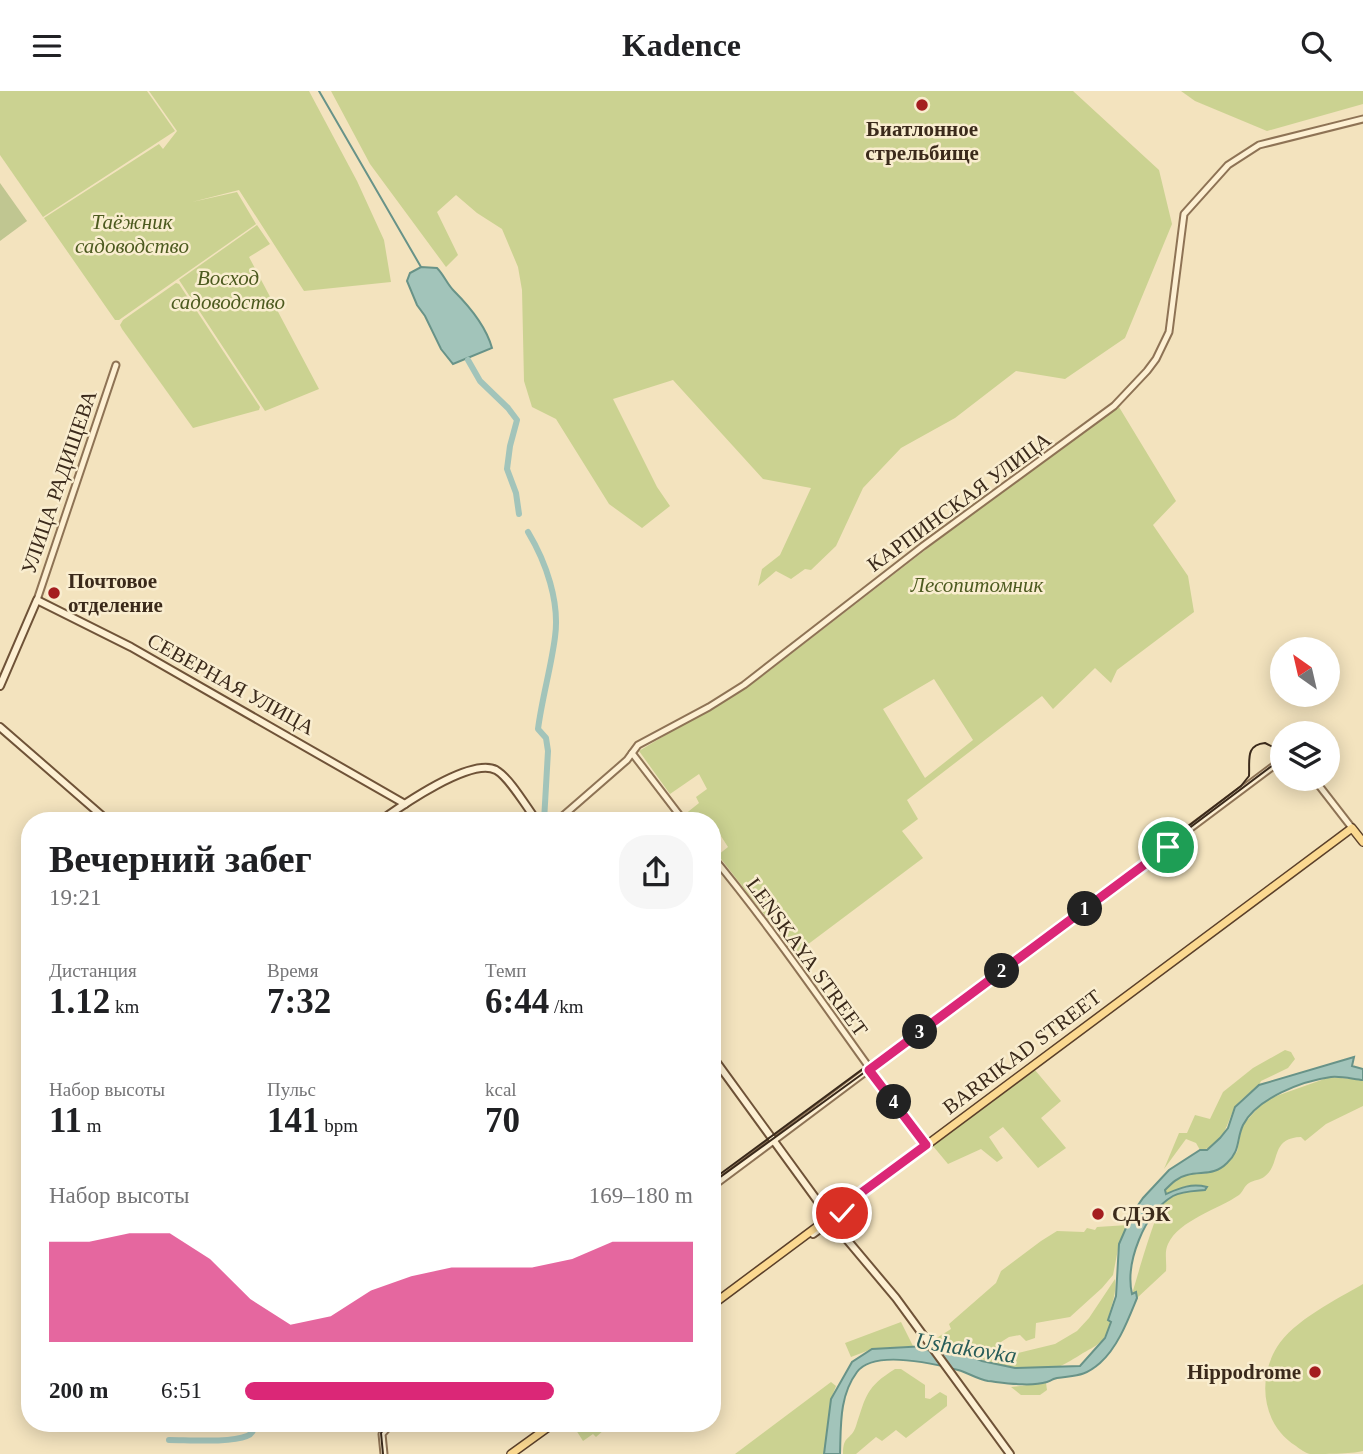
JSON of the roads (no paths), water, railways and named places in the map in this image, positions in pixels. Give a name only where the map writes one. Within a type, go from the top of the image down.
[{"type":"main road","name":"УЛИЦА РАДИЩЕВА","points":[[0,686],[37,600]]},
{"type":"main road","name":"СЕВЕРНАЯ УЛИЦА","points":[[37,600],[131,647],[405,804]]},
{"type":"main road","points":[[0,727],[98,812]]},
{"type":"main road","points":[[393,812],[470,770],[489,768],[497,771],[530,812]]},
{"type":"main road","points":[[1352,828],[1363,842]]},
{"type":"main road","name":"BARRIKAD STREET","points":[[721,1298],[1352,828]]},
{"type":"main road","points":[[721,1068],[838,1229],[871,1268]]},
{"type":"main road","points":[[846,1204],[842,1213],[842,1226],[1010,1454]]},
{"type":"main road","points":[[784,1251],[803,1242],[825,1225],[838,1229]]},
{"type":"main road","points":[[511,1454],[542,1432]]},
{"type":"street","name":"КАРПИНСКАЯ УЛИЦА","points":[[567,812],[638,745],[744,685],[923,546],[1114,406],[1151,365],[1169,332],[1184,214],[1228,165],[1253,149],[1277,140],[1363,119]]},
{"type":"street","name":"УЛИЦА РАДИЩЕВА","points":[[37,600],[116,365]]},
{"type":"street","points":[[632,753],[677,812]]},
{"type":"street","points":[[721,1180],[1270,769]]},
{"type":"street","points":[[1323,791],[1352,828]]},
{"type":"street","name":"LENSKAYA STREET","points":[[721,867],[749,901],[926,1145]]},
{"type":"street","points":[[383,1432],[384,1454]]},
{"type":"water","points":[[421,267],[437,268],[476,317],[492,348],[453,364],[441,349],[407,281],[410,273]]},
{"type":"water","points":[[1354,1057],[1352,1066],[1363,1069],[1363,1080],[1335,1077],[1319,1079],[1281,1092],[1250,1115],[1227,1163],[1213,1171],[1181,1177],[1165,1190],[1166,1194],[1191,1186],[1207,1187],[1205,1190],[1173,1196],[1153,1214],[1145,1226],[1131,1268],[1132,1294],[1136,1292],[1137,1298],[1117,1341],[1094,1368],[1080,1375],[1026,1384],[988,1381],[958,1370],[920,1362],[877,1361],[865,1365],[857,1372],[847,1391],[842,1411],[840,1454],[824,1454],[831,1399],[852,1362],[872,1349],[926,1346],[927,1350],[956,1354],[958,1351],[982,1361],[1015,1368],[1080,1366],[1105,1338],[1111,1322],[1108,1320],[1116,1296],[1119,1244],[1132,1214],[1143,1198],[1169,1170],[1200,1150],[1207,1150],[1220,1138],[1228,1128],[1235,1107],[1259,1085]]},
{"type":"waterway","points":[[319,91],[421,267]]},
{"type":"waterway","points":[[468,360],[480,381],[517,420],[507,469],[516,493],[519,514]]},
{"type":"waterway","points":[[528,532],[546,569],[556,624],[538,729],[546,738],[548,751],[545,812]]},
{"type":"waterway","points":[[169,1440],[220,1440],[240,1438],[252,1432]]},
{"type":"tram line","points":[[721,1173],[1066,919],[1241,786],[1249,776],[1250,754],[1254,747],[1265,743],[1277,749],[1279,758],[1273,765],[869,1069],[721,1176]]},
{"type":"tram line","points":[[382,1432],[383,1454]]},
{"type":"place","name":"Биатлонное стрельбище","points":[[922,105]]},
{"type":"place","name":"Почтовое отделение","points":[[54,593]]},
{"type":"place","name":"СДЭК","points":[[1098,1214]]},
{"type":"place","name":"Hippodrome","points":[[1315,1372]]},
{"type":"park label","name":"Таёжник садоводство","points":[[132,234]]},
{"type":"park label","name":"Восход садоводство","points":[[228,290]]},
{"type":"park label","name":"Лесопитомник","points":[[977,585]]},
{"type":"water label","name":"Ushakovka","points":[[966,1348]]}]
